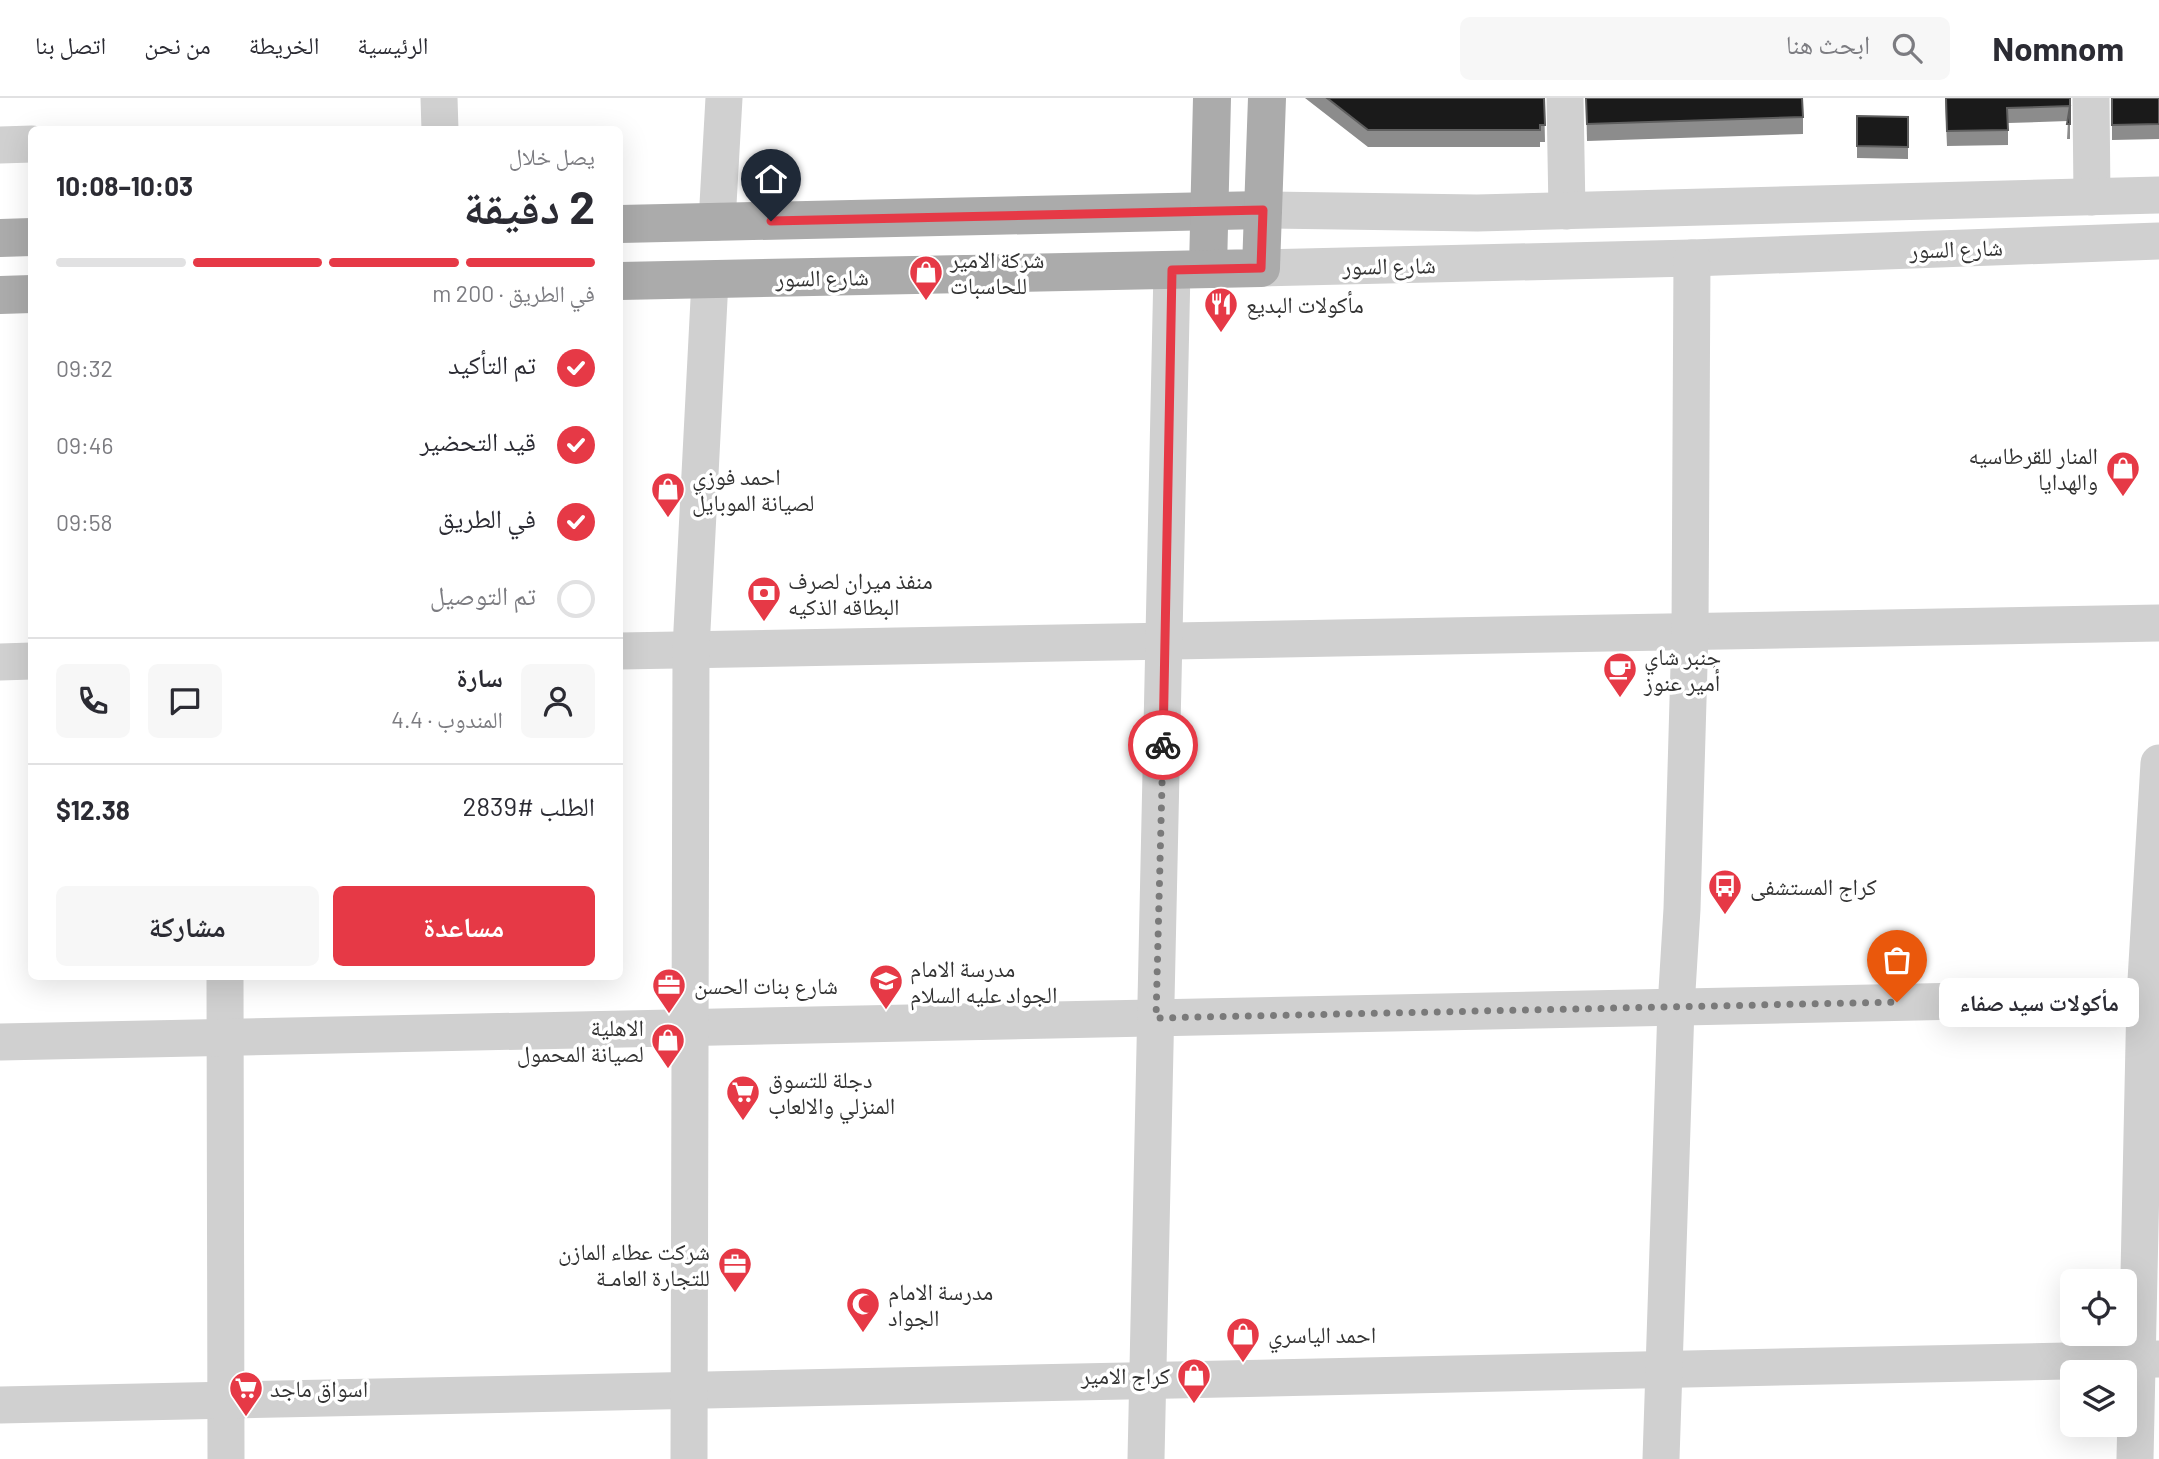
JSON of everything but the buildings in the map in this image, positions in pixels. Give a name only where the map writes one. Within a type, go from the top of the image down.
[{"type":"main road","points":[[1190,270],[1209,211],[1212,98]]},
{"type":"main road","points":[[1261,268],[1267,98]]},
{"type":"main road","name":"شارع السور","points":[[623,224],[1263,210]]},
{"type":"main road","points":[[0,237],[28,237]]},
{"type":"main road","name":"شارع السور","points":[[623,282],[1261,268]]},
{"type":"main road","points":[[0,295],[28,294]]},
{"type":"street","points":[[439,98],[440,126]]},
{"type":"street","points":[[718,222],[724,98]]},
{"type":"street","points":[[1566,98],[1567,211]]},
{"type":"street","points":[[2091,98],[2092,197]]},
{"type":"street","points":[[0,145],[28,144]]},
{"type":"street","name":"شارع السور","points":[[1263,210],[1477,213],[2159,195]]},
{"type":"street","points":[[1477,213],[1480,263]]},
{"type":"street","name":"شارع السور","points":[[1261,268],[1692,258],[2159,241]]},
{"type":"street","points":[[1661,1459],[1690,631],[1692,258]]},
{"type":"street","points":[[1146,1459],[1165,641],[1190,270]]},
{"type":"street","points":[[689,1459],[691,649],[710,280]]},
{"type":"street","points":[[623,650],[2159,623]]},
{"type":"street","points":[[0,662],[28,661]]},
{"type":"street","points":[[2135,1459],[2149,1360],[2152,997],[2159,763]]},
{"type":"street","points":[[225,980],[226,1459]]},
{"type":"street","points":[[0,1042],[2152,997]]},
{"type":"street","points":[[0,1405],[2149,1360]]},
{"type":"way so far","points":[[1163,745],[1156,1018],[1897,1002]]},
{"type":"place","name":"شركة الامير للحاسبات","points":[[926,302]]},
{"type":"place","name":"مأكولات البديع","points":[[1221,334]]},
{"type":"place","name":"المنار للقرطاسيه والهدايا","points":[[2123,498]]},
{"type":"place","name":"احمد فوزي لصيانة الموبايل","points":[[668,519]]},
{"type":"place","name":"منفذ ميران لصرف البطاقه الذكيه","points":[[764,623]]},
{"type":"place","name":"جنبر شاي أمير عنوز","points":[[1620,699]]},
{"type":"place","name":"كراج المستشفى","points":[[1725,916]]},
{"type":"place","name":"مأكولات سيد صفاء","points":[[1897,1002]]},
{"type":"place","name":"مدرسة الامام الجواد عليه السلام","points":[[886,1011]]},
{"type":"place","name":"شارع بنات الحسن","points":[[669,1015]]},
{"type":"place","name":"الاهلية لصيانة المحمول","points":[[668,1070]]},
{"type":"place","name":"دجلة للتسوق المنزلي والالعاب","points":[[743,1122]]},
{"type":"place","name":"شركت عطاء المازن للتجارة العامـة","points":[[735,1294]]},
{"type":"place","name":"مدرسة الامام الجواد","points":[[863,1334]]},
{"type":"place","name":"احمد الياسري","points":[[1243,1364]]},
{"type":"place","name":"كراج الامير","points":[[1194,1405]]},
{"type":"place","name":"اسواق ماجد","points":[[246,1418]]},
{"type":"route","points":[[771,221],[1263,210],[1261,268],[1172,270],[1163,745]]}]
